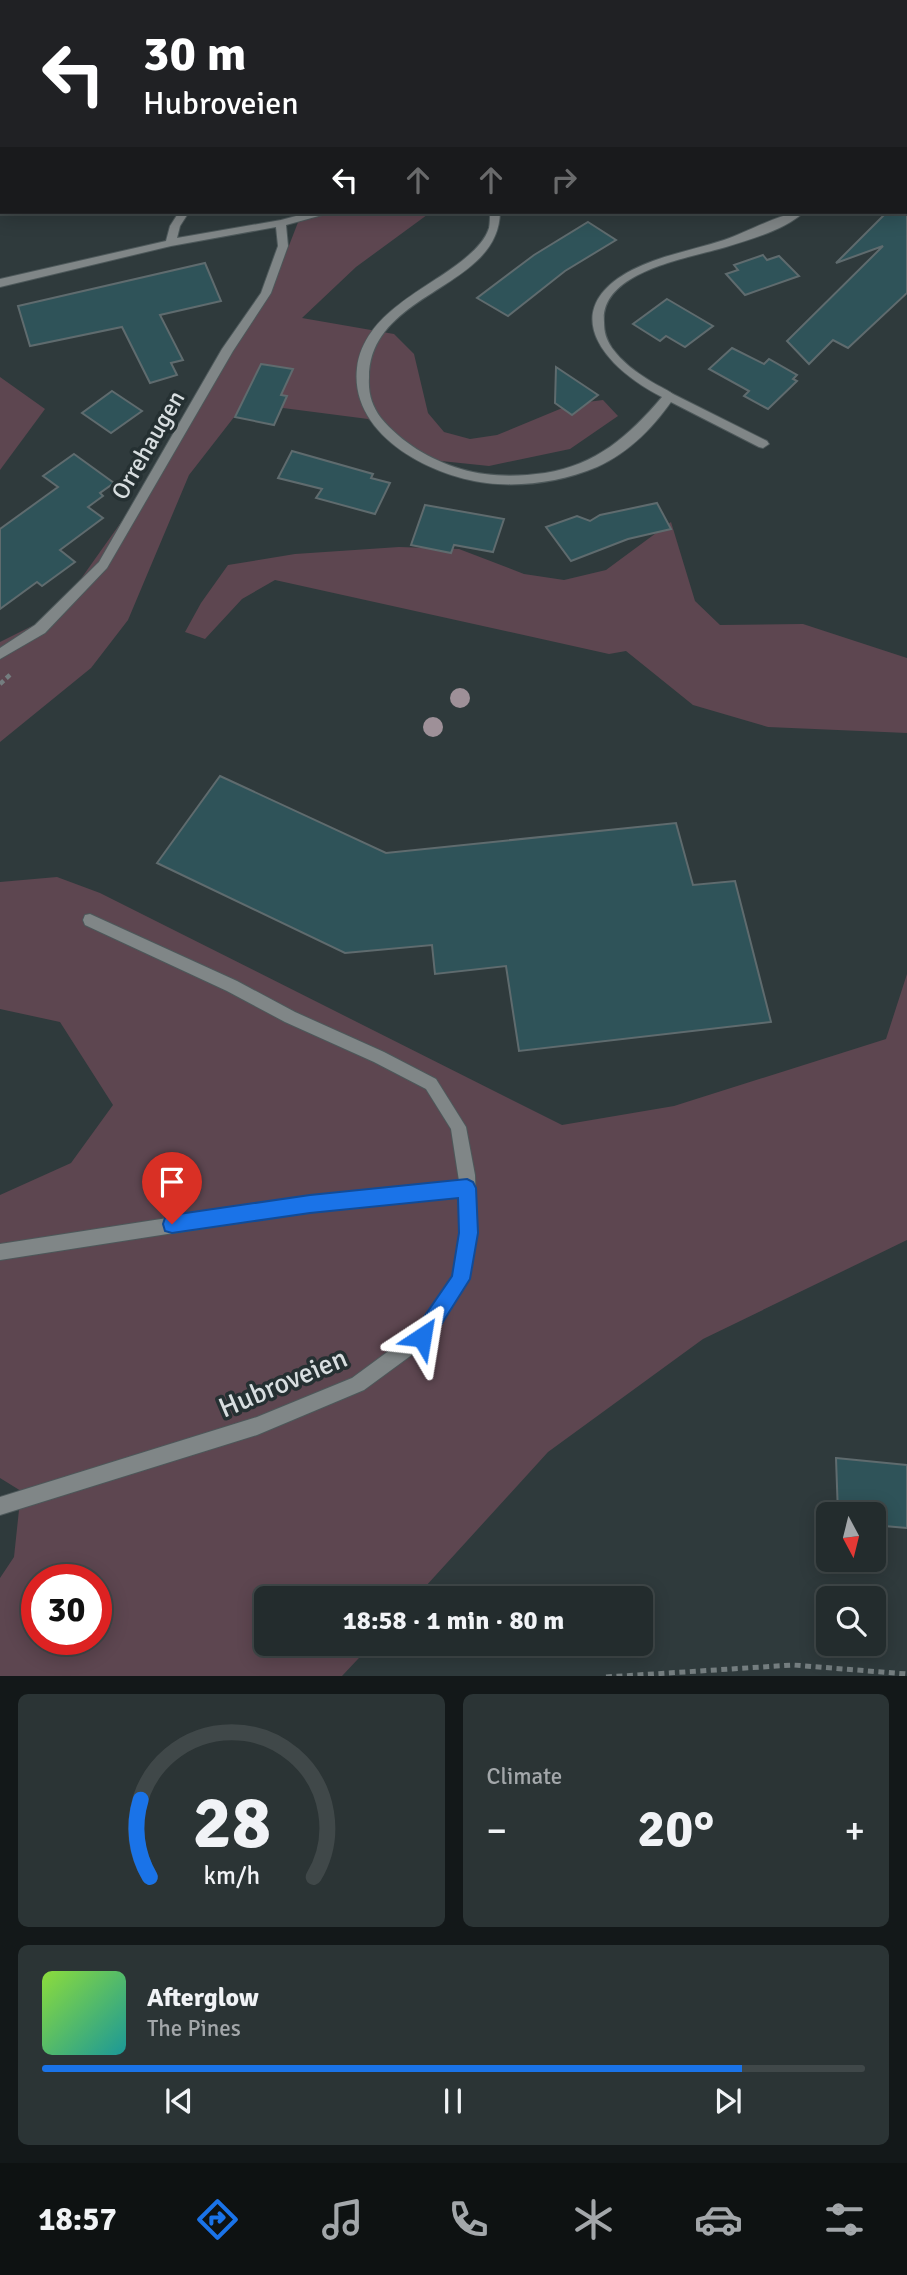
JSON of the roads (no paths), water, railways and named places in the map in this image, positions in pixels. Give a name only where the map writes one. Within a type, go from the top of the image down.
[{"type":"street","points":[[171,243],[175,226],[183,214]]},
{"type":"street","points":[[0,283],[171,243],[281,223],[315,214]]},
{"type":"street","points":[[495,214],[496,224],[489,241],[459,268],[394,314],[368,350],[362,370],[363,389],[369,406],[384,429],[414,454],[455,471],[494,480],[543,478],[593,464],[615,452],[639,432],[669,396]]},
{"type":"street","points":[[763,444],[669,396],[623,368],[602,341],[596,319],[608,292],[618,281],[634,271],[747,236],[795,214]]},
{"type":"street","name":"Orrehaugen","points":[[0,654],[40,629],[103,565],[228,349],[265,293],[283,246],[281,223]]},
{"type":"street","name":"Hubroveien","points":[[0,1506],[257,1426],[358,1384],[422,1337],[460,1279],[469,1233],[467,1188],[458,1127],[431,1084],[90,920]]},
{"type":"street","points":[[0,1252],[310,1204],[467,1188]]}]
